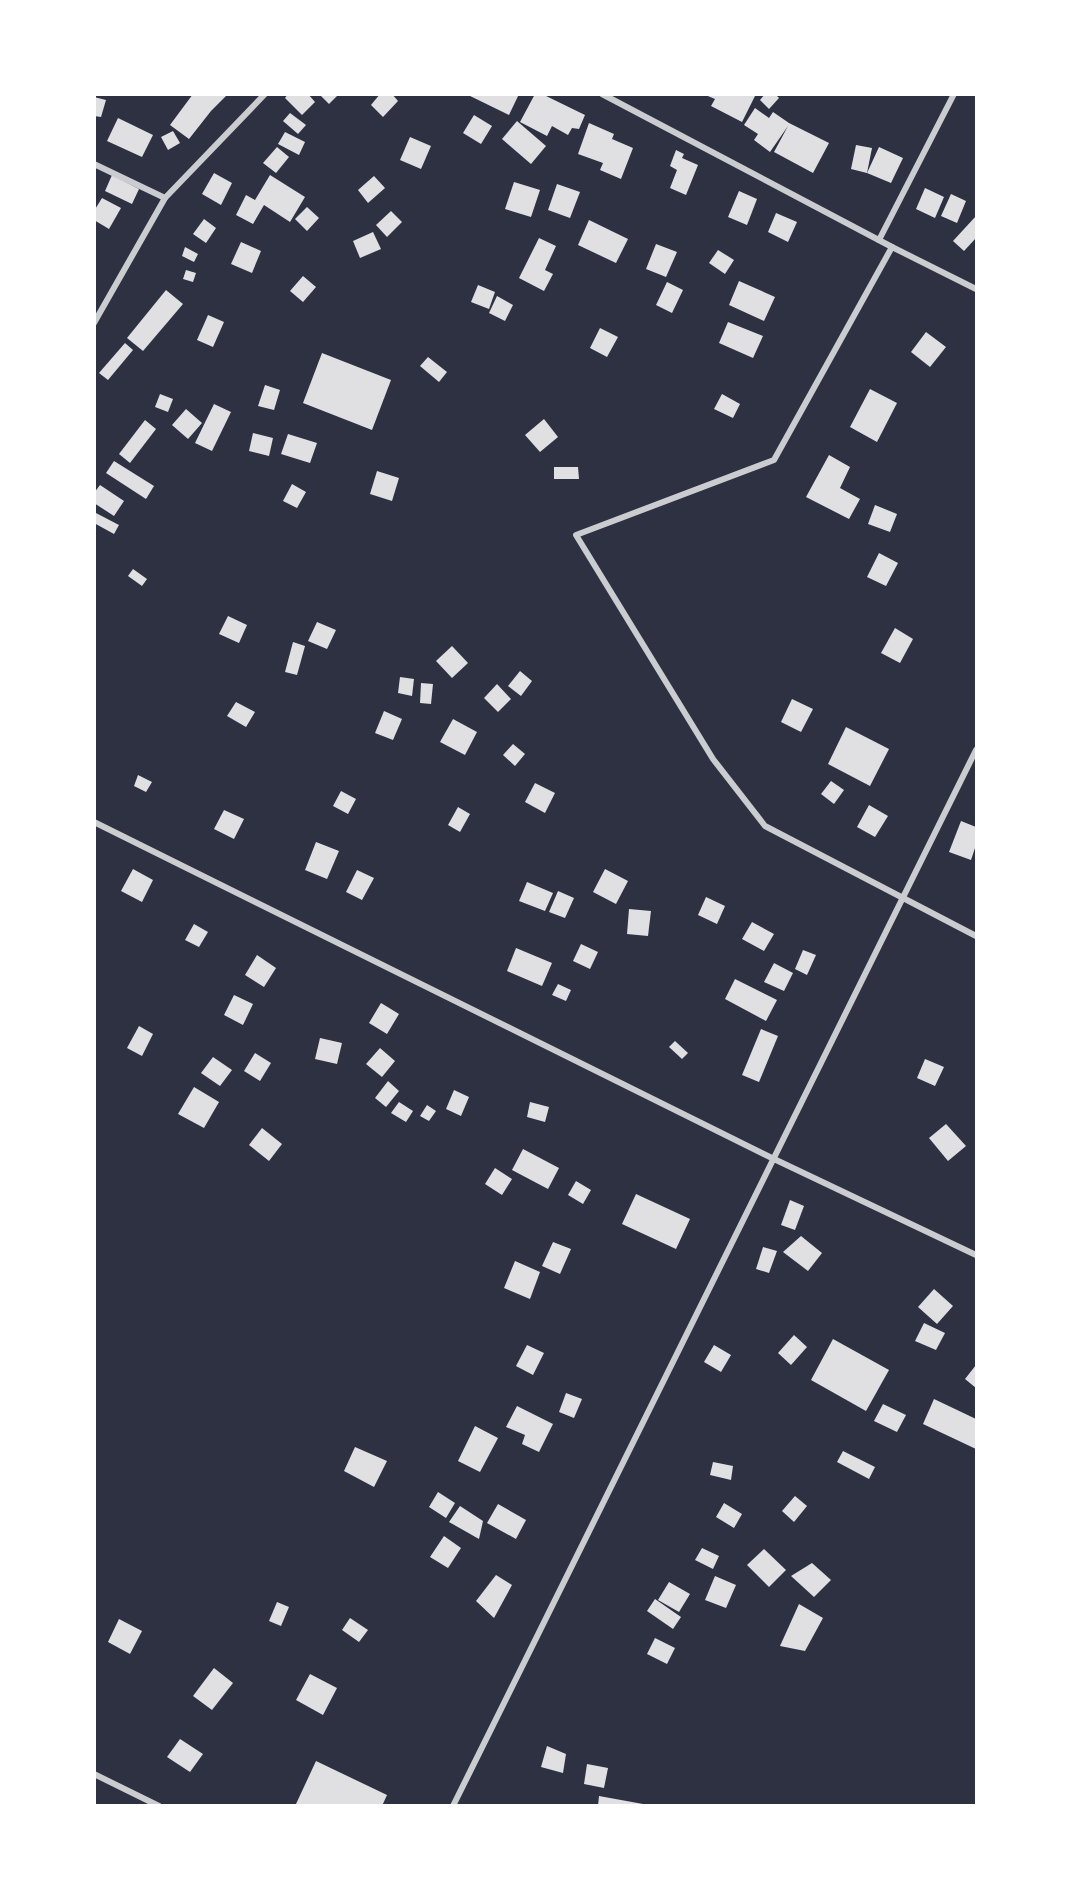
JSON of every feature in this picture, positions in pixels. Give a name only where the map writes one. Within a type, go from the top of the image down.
[{"type":"street","points":[[94,323],[165,198],[265,94]]},
{"type":"street","points":[[602,94],[976,289]]},
{"type":"street","points":[[879,240],[954,94]]},
{"type":"street","points":[[94,164],[165,198]]},
{"type":"street","points":[[892,247],[774,460],[576,534],[713,759],[765,826],[976,936]]},
{"type":"street","points":[[453,1806],[976,750]]},
{"type":"street","points":[[94,822],[774,1159],[976,1255]]},
{"type":"street","points":[[94,1774],[159,1806]]},
{"type":"building","points":[[193,94],[228,94],[189,139],[170,125]]},
{"type":"building","points":[[288,94],[308,94],[315,102],[302,115],[285,98]]},
{"type":"building","points":[[319,94],[339,94],[329,104]]},
{"type":"building","points":[[380,94],[392,94],[398,101],[383,117],[371,105]]},
{"type":"building","points":[[466,94],[519,94],[509,115]]},
{"type":"building","points":[[535,94],[542,94],[585,115],[579,129],[572,128],[568,135],[552,126],[547,136],[520,122]]},
{"type":"building","points":[[703,94],[756,94],[742,122],[711,106],[715,99]]},
{"type":"building","points":[[765,94],[775,94],[779,98],[769,109],[760,100]]},
{"type":"building","points":[[94,97],[106,100],[101,117],[94,116]]},
{"type":"building","points":[[755,108],[769,118],[773,112],[789,123],[829,143],[813,173],[774,152],[788,126],[770,152],[754,140],[758,134],[744,125]]},
{"type":"building","points":[[290,113],[306,125],[298,134],[283,121]]},
{"type":"building","points":[[474,115],[492,126],[481,144],[463,133]]},
{"type":"building","points":[[118,118],[153,135],[142,157],[107,141]]},
{"type":"building","points":[[517,121],[546,146],[531,164],[502,139]]},
{"type":"building","points":[[589,123],[614,134],[612,139],[633,148],[621,179],[600,170],[603,163],[578,154]]},
{"type":"building","points":[[173,131],[180,143],[168,150],[161,137]]},
{"type":"building","points":[[285,132],[305,142],[299,155],[278,144]]},
{"type":"building","points":[[410,137],[431,146],[421,169],[400,160]]},
{"type":"building","points":[[856,145],[872,148],[867,173],[851,169]]},
{"type":"building","points":[[277,147],[289,157],[276,173],[263,163]]},
{"type":"building","points":[[879,147],[903,158],[891,183],[867,173]]},
{"type":"building","points":[[676,150],[684,154],[682,158],[698,165],[686,195],[670,188],[677,170],[670,166]]},
{"type":"building","points":[[214,173],[232,183],[221,205],[202,194]]},
{"type":"building","points":[[112,175],[139,189],[132,204],[105,191]]},
{"type":"building","points":[[270,175],[305,197],[290,222],[264,205],[253,224],[236,215],[246,195],[255,200]]},
{"type":"building","points":[[374,176],[385,188],[368,203],[358,190]]},
{"type":"building","points":[[514,182],[540,190],[531,217],[505,209]]},
{"type":"building","points":[[557,184],[580,192],[570,218],[548,210]]},
{"type":"building","points":[[925,188],[944,197],[935,218],[916,209]]},
{"type":"building","points":[[739,191],[757,199],[747,225],[728,217]]},
{"type":"building","points":[[951,194],[966,201],[957,223],[941,216]]},
{"type":"building","points":[[102,198],[121,208],[109,229],[94,220],[94,211]]},
{"type":"building","points":[[307,207],[319,218],[307,231],[295,219]]},
{"type":"building","points":[[391,211],[402,222],[387,237],[376,225]]},
{"type":"building","points":[[776,213],[797,222],[788,242],[768,232]]},
{"type":"building","points":[[976,216],[976,238],[964,251],[953,241]]},
{"type":"building","points":[[204,219],[216,228],[206,243],[193,234]]},
{"type":"building","points":[[589,220],[628,239],[616,263],[578,245]]},
{"type":"building","points":[[373,232],[381,249],[360,258],[353,241]]},
{"type":"building","points":[[539,238],[556,246],[545,270],[553,274],[544,291],[519,278]]},
{"type":"building","points":[[241,242],[261,251],[252,273],[231,264]]},
{"type":"building","points":[[656,244],[677,252],[666,277],[646,269]]},
{"type":"building","points":[[185,247],[198,254],[194,262],[182,256]]},
{"type":"building","points":[[718,250],[734,260],[725,274],[709,263]]},
{"type":"building","points":[[186,270],[196,273],[193,282],[183,279]]},
{"type":"building","points":[[303,276],[316,287],[303,302],[290,291]]},
{"type":"building","points":[[739,281],[775,297],[764,321],[729,305]]},
{"type":"building","points":[[667,282],[683,290],[672,313],[656,305]]},
{"type":"building","points":[[478,285],[495,292],[489,309],[471,302]]},
{"type":"building","points":[[166,290],[183,304],[143,351],[127,338]]},
{"type":"building","points":[[497,296],[513,305],[505,321],[489,313]]},
{"type":"building","points":[[208,315],[224,322],[213,347],[197,340]]},
{"type":"building","points":[[728,322],[763,336],[753,358],[719,343]]},
{"type":"building","points":[[600,328],[618,337],[607,357],[590,348]]},
{"type":"building","points":[[926,332],[946,347],[930,367],[911,352]]},
{"type":"building","points":[[125,343],[133,350],[108,380],[99,373]]},
{"type":"building","points":[[322,353],[391,380],[372,430],[303,403]]},
{"type":"building","points":[[428,357],[447,372],[439,382],[420,366]]},
{"type":"building","points":[[265,385],[280,390],[274,410],[258,406]]},
{"type":"building","points":[[870,389],[897,403],[877,442],[850,427]]},
{"type":"building","points":[[160,394],[173,399],[168,412],[155,407]]},
{"type":"building","points":[[722,394],[740,404],[733,418],[714,409]]},
{"type":"building","points":[[214,404],[231,412],[212,451],[195,443]]},
{"type":"building","points":[[186,409],[202,423],[188,439],[172,425]]},
{"type":"building","points":[[544,419],[558,437],[540,452],[525,435]]},
{"type":"building","points":[[145,420],[156,429],[130,463],[119,454]]},
{"type":"building","points":[[253,433],[273,438],[269,456],[249,451]]},
{"type":"building","points":[[288,434],[317,443],[310,463],[281,454]]},
{"type":"building","points":[[829,455],[850,467],[840,488],[860,499],[849,519],[806,497]]},
{"type":"building","points":[[114,461],[154,486],[146,499],[106,473]]},
{"type":"building","points":[[554,467],[578,467],[579,479],[554,479]]},
{"type":"building","points":[[377,471],[399,478],[392,501],[370,494]]},
{"type":"building","points":[[292,484],[306,492],[297,508],[283,501]]},
{"type":"building","points":[[100,485],[124,501],[114,516],[94,503],[94,493]]},
{"type":"building","points":[[875,505],[897,514],[890,532],[868,524]]},
{"type":"building","points":[[94,512],[119,525],[114,534],[94,523]]},
{"type":"building","points":[[879,553],[898,563],[886,586],[867,577]]},
{"type":"building","points":[[133,569],[147,579],[142,586],[128,576]]},
{"type":"building","points":[[228,616],[247,625],[239,643],[219,634]]},
{"type":"building","points":[[317,622],[336,630],[327,649],[308,641]]},
{"type":"building","points":[[895,628],[913,639],[900,663],[881,653]]},
{"type":"building","points":[[293,642],[305,646],[297,675],[285,672]]},
{"type":"building","points":[[452,646],[468,663],[452,678],[436,661]]},
{"type":"building","points":[[520,671],[532,681],[521,696],[508,686]]},
{"type":"building","points":[[400,677],[414,679],[412,696],[398,693]]},
{"type":"building","points":[[421,683],[433,684],[431,704],[420,703]]},
{"type":"building","points":[[497,684],[511,699],[498,712],[484,698]]},
{"type":"building","points":[[792,699],[813,709],[801,732],[781,722]]},
{"type":"building","points":[[236,702],[255,712],[246,727],[227,716]]},
{"type":"building","points":[[384,711],[402,719],[393,740],[375,733]]},
{"type":"building","points":[[453,719],[477,732],[465,755],[440,742]]},
{"type":"building","points":[[846,727],[889,749],[870,786],[828,764]]},
{"type":"building","points":[[513,744],[525,754],[515,766],[503,755]]},
{"type":"building","points":[[138,775],[152,782],[146,792],[134,786]]},
{"type":"building","points":[[831,781],[844,790],[834,804],[821,794]]},
{"type":"building","points":[[535,783],[555,793],[545,813],[525,802]]},
{"type":"building","points":[[341,791],[356,799],[348,814],[333,806]]},
{"type":"building","points":[[869,805],[888,816],[875,837],[857,827]]},
{"type":"building","points":[[458,807],[470,814],[460,832],[448,825]]},
{"type":"building","points":[[224,810],[244,819],[234,839],[214,829]]},
{"type":"building","points":[[961,821],[976,827],[976,845],[971,860],[949,852]]},
{"type":"building","points":[[316,842],[339,851],[327,879],[305,870]]},
{"type":"building","points":[[133,869],[153,880],[142,902],[121,891]]},
{"type":"building","points":[[605,869],[628,881],[616,904],[593,892]]},
{"type":"building","points":[[357,870],[374,878],[362,900],[346,892]]},
{"type":"building","points":[[527,882],[553,893],[545,911],[519,901]]},
{"type":"building","points":[[558,891],[574,898],[565,918],[549,912]]},
{"type":"building","points":[[706,897],[725,906],[717,924],[698,915]]},
{"type":"building","points":[[629,909],[651,911],[648,936],[627,934]]},
{"type":"building","points":[[752,922],[774,934],[764,951],[742,939]]},
{"type":"building","points":[[194,924],[208,932],[199,947],[185,940]]},
{"type":"building","points":[[581,944],[598,952],[590,969],[573,961]]},
{"type":"building","points":[[516,948],[552,963],[542,986],[507,971]]},
{"type":"building","points":[[803,950],[816,955],[807,975],[795,969]]},
{"type":"building","points":[[257,955],[276,968],[264,987],[245,975]]},
{"type":"building","points":[[774,963],[793,973],[784,991],[764,982]]},
{"type":"building","points":[[735,979],[777,1000],[766,1021],[725,999]]},
{"type":"building","points":[[558,984],[571,990],[566,1001],[552,995]]},
{"type":"building","points":[[234,995],[253,1004],[243,1025],[224,1015]]},
{"type":"building","points":[[381,1003],[399,1014],[387,1034],[369,1023]]},
{"type":"building","points":[[139,1026],[153,1034],[142,1056],[127,1048]]},
{"type":"building","points":[[761,1029],[778,1036],[759,1082],[742,1075]]},
{"type":"building","points":[[320,1038],[342,1043],[337,1064],[315,1059]]},
{"type":"building","points":[[675,1041],[688,1053],[682,1059],[669,1047]]},
{"type":"building","points":[[380,1048],[395,1061],[382,1077],[366,1064]]},
{"type":"building","points":[[255,1053],[271,1063],[260,1081],[244,1071]]},
{"type":"building","points":[[213,1057],[232,1070],[220,1086],[201,1073]]},
{"type":"building","points":[[925,1059],[944,1067],[935,1086],[917,1078]]},
{"type":"building","points":[[388,1081],[399,1091],[386,1107],[375,1098]]},
{"type":"building","points":[[194,1087],[219,1102],[204,1128],[178,1114]]},
{"type":"building","points":[[454,1090],[469,1097],[461,1116],[446,1109]]},
{"type":"building","points":[[399,1102],[413,1111],[406,1122],[391,1113]]},
{"type":"building","points":[[530,1102],[549,1107],[545,1122],[527,1117]]},
{"type":"building","points":[[427,1105],[436,1111],[429,1121],[420,1116]]},
{"type":"building","points":[[946,1124],[966,1146],[948,1161],[929,1138]]},
{"type":"building","points":[[262,1128],[282,1144],[269,1161],[249,1145]]},
{"type":"building","points":[[523,1149],[559,1168],[548,1189],[512,1170]]},
{"type":"building","points":[[495,1168],[512,1179],[502,1195],[485,1184]]},
{"type":"building","points":[[576,1181],[591,1190],[583,1204],[568,1195]]},
{"type":"building","points":[[636,1194],[690,1219],[676,1249],[622,1224]]},
{"type":"building","points":[[790,1200],[804,1206],[795,1230],[781,1225]]},
{"type":"building","points":[[801,1236],[822,1253],[808,1271],[783,1252]]},
{"type":"building","points":[[553,1242],[571,1249],[560,1274],[542,1266]]},
{"type":"building","points":[[763,1247],[777,1251],[769,1273],[756,1269]]},
{"type":"building","points":[[515,1261],[540,1272],[530,1299],[504,1288]]},
{"type":"building","points":[[934,1289],[953,1306],[937,1324],[918,1307]]},
{"type":"building","points":[[924,1323],[945,1333],[936,1350],[915,1341]]},
{"type":"building","points":[[794,1335],[807,1347],[791,1365],[778,1353]]},
{"type":"building","points":[[833,1339],[889,1370],[866,1411],[811,1380]]},
{"type":"building","points":[[527,1345],[544,1353],[533,1375],[516,1366]]},
{"type":"building","points":[[714,1345],[731,1355],[721,1372],[704,1362]]},
{"type":"building","points":[[976,1365],[976,1388],[965,1379]]},
{"type":"building","points":[[566,1393],[582,1399],[574,1418],[559,1412]]},
{"type":"building","points":[[934,1399],[976,1419],[976,1449],[923,1424]]},
{"type":"building","points":[[883,1404],[906,1415],[897,1432],[874,1421]]},
{"type":"building","points":[[517,1406],[553,1424],[539,1452],[522,1444],[525,1435],[506,1427]]},
{"type":"building","points":[[475,1426],[498,1438],[480,1472],[458,1461]]},
{"type":"building","points":[[355,1447],[387,1461],[374,1487],[344,1471]]},
{"type":"building","points":[[843,1451],[875,1467],[869,1479],[837,1462]]},
{"type":"building","points":[[713,1462],[733,1466],[731,1480],[710,1475]]},
{"type":"building","points":[[438,1492],[455,1503],[446,1518],[429,1507]]},
{"type":"building","points":[[795,1496],[807,1506],[794,1522],[782,1511]]},
{"type":"building","points":[[724,1503],[742,1514],[734,1528],[716,1517]]},
{"type":"building","points":[[498,1504],[526,1520],[516,1539],[487,1523]]},
{"type":"building","points":[[460,1506],[483,1521],[479,1539],[449,1522]]},
{"type":"building","points":[[444,1536],[461,1548],[448,1568],[430,1557]]},
{"type":"building","points":[[702,1548],[719,1556],[713,1569],[695,1560]]},
{"type":"building","points":[[764,1549],[786,1570],[769,1587],[747,1565]]},
{"type":"building","points":[[812,1563],[831,1580],[814,1597],[791,1576]]},
{"type":"building","points":[[496,1575],[512,1585],[494,1618],[476,1601]]},
{"type":"building","points":[[715,1576],[736,1585],[726,1608],[705,1600]]},
{"type":"building","points":[[669,1582],[690,1594],[679,1612],[658,1600]]},
{"type":"building","points":[[655,1599],[681,1617],[673,1629],[647,1611]]},
{"type":"building","points":[[277,1602],[289,1607],[281,1626],[269,1621]]},
{"type":"building","points":[[799,1604],[823,1618],[805,1651],[780,1646]]},
{"type":"building","points":[[350,1618],[368,1630],[359,1642],[342,1630]]},
{"type":"building","points":[[119,1619],[142,1631],[130,1654],[108,1642]]},
{"type":"building","points":[[655,1638],[675,1648],[667,1664],[647,1654]]},
{"type":"building","points":[[214,1668],[233,1683],[212,1710],[193,1696]]},
{"type":"building","points":[[310,1674],[337,1688],[323,1715],[296,1700]]},
{"type":"building","points":[[180,1739],[203,1754],[190,1772],[167,1757]]},
{"type":"building","points":[[547,1746],[566,1754],[563,1773],[541,1767]]},
{"type":"building","points":[[316,1761],[387,1795],[382,1806],[299,1806],[296,1804]]},
{"type":"building","points":[[587,1764],[608,1768],[604,1788],[584,1784]]},
{"type":"building","points":[[599,1796],[643,1804],[643,1806],[598,1806]]}]
